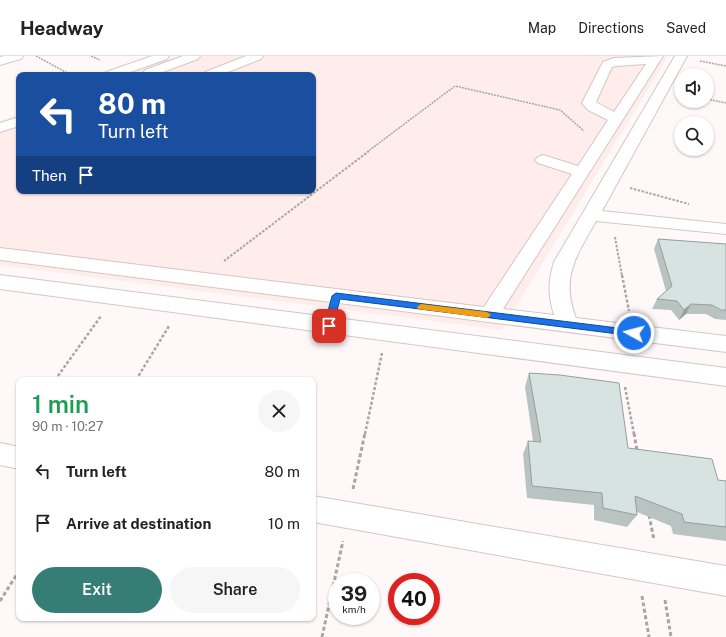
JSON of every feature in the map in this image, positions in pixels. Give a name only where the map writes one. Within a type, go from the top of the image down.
[{"type":"street","points":[[0,61],[18,56]]},
{"type":"street","points":[[118,72],[163,56]]},
{"type":"street","points":[[151,72],[194,56]]},
{"type":"street","points":[[217,72],[257,56]]},
{"type":"street","points":[[489,315],[616,119],[670,57]]},
{"type":"street","points":[[616,119],[593,107],[589,103],[607,65],[614,62],[670,57]]},
{"type":"street","points":[[568,325],[561,308],[558,291],[559,276],[564,262],[609,182],[670,57]]},
{"type":"street","points":[[0,114],[16,109]]},
{"type":"street","points":[[0,128],[16,122]]},
{"type":"street","points":[[543,160],[582,172]]},
{"type":"street","points":[[590,215],[726,229]]},
{"type":"street","points":[[0,254],[726,344]]},
{"type":"street","points":[[0,282],[181,307],[726,377]]},
{"type":"street","points":[[329,326],[336,296]]},
{"type":"street","points":[[0,454],[16,457]]},
{"type":"street","points":[[316,510],[726,581]]},
{"type":"path","points":[[35,56],[65,72]]},
{"type":"path","points":[[670,57],[726,66]]},
{"type":"path","points":[[316,191],[455,86],[562,111],[599,145]]},
{"type":"path","points":[[714,100],[726,103]]},
{"type":"path","points":[[609,182],[689,204]]},
{"type":"path","points":[[200,279],[312,194]]},
{"type":"path","points":[[612,218],[634,333]]},
{"type":"path","points":[[57,377],[114,298]]},
{"type":"path","points":[[138,377],[181,307]]},
{"type":"path","points":[[322,637],[386,333]]},
{"type":"path","points":[[620,363],[638,455]]},
{"type":"path","points":[[648,508],[648,637]]},
{"type":"path","points":[[649,567],[671,637]]},
{"type":"path","points":[[0,601],[16,575]]},
{"type":"shaded area","points":[[178,56],[668,56],[502,330],[0,265],[0,121],[16,115],[16,194],[316,194],[316,72],[134,72]]},
{"type":"building","points":[[658,239],[726,244],[726,310],[721,310],[712,305],[691,304],[684,310],[677,301],[657,299],[672,286]]},
{"type":"building","points":[[529,373],[560,375],[619,383],[628,448],[712,459],[718,480],[726,481],[726,527],[684,522],[682,514],[635,496],[637,515],[603,508],[602,493],[532,486],[528,441],[541,442]]},
{"type":"slow traffic","points":[[421,307],[487,315]]},
{"type":"route","points":[[329,326],[336,296],[634,333]]}]
